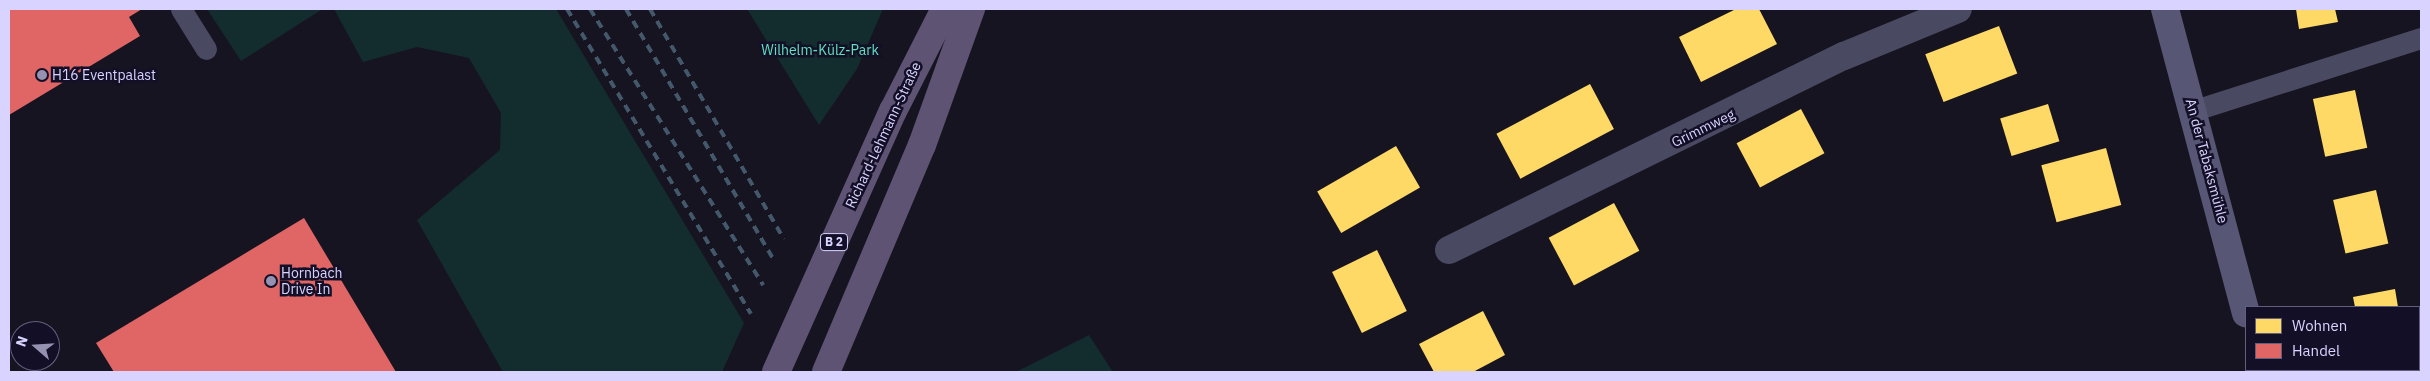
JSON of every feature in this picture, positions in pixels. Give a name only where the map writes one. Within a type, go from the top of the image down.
[{"type":"main road","name":"Richard-Lehmann-Straße","points":[[776,372],[893,111],[945,9]]},
{"type":"main road","points":[[826,372],[922,145],[971,9]]},
{"type":"main road","name":"An der Tabaksmühle","points":[[2165,9],[2194,110],[2245,309]]},
{"type":"street","name":"Grimmweg","points":[[1449,250],[1844,56],[1958,9]]},
{"type":"lane","points":[[182,9],[206,49]]},
{"type":"lane","points":[[2194,110],[2421,38]]},
{"type":"green space","points":[[207,9],[320,9],[321,10],[241,61]]},
{"type":"green space","points":[[334,9],[556,9],[744,323],[722,372],[503,372],[417,220],[500,150],[501,113],[469,58],[417,47],[363,62]]},
{"type":"green space","name":"Wilhelm-Külz-Park","points":[[747,9],[883,9],[857,69],[819,125]]},
{"type":"green space","points":[[1089,335],[1113,372],[1016,372]]},
{"type":"building: Wohnen","points":[[1736,9],[1759,9],[1777,44],[1701,82],[1679,37]]},
{"type":"building: Wohnen","points":[[2296,9],[2335,9],[2338,22],[2299,29]]},
{"type":"building: Wohnen","points":[[1999,26],[2017,74],[1944,102],[1925,54]]},
{"type":"building: Wohnen","points":[[1590,84],[1614,129],[1520,179],[1496,134]]},
{"type":"building: Wohnen","points":[[2355,90],[2367,148],[2325,157],[2313,99]]},
{"type":"building: Wohnen","points":[[2048,104],[2059,141],[2012,156],[2000,119]]},
{"type":"building: Wohnen","points":[[1801,109],[1824,153],[1760,187],[1737,143]]},
{"type":"building: Wohnen","points":[[1396,146],[1420,188],[1341,233],[1317,192]]},
{"type":"building: Wohnen","points":[[2106,148],[2121,205],[2057,222],[2041,165]]},
{"type":"building: Wohnen","points":[[2376,190],[2388,244],[2346,253],[2333,200]]},
{"type":"building: Wohnen","points":[[1614,203],[1639,251],[1574,285],[1549,238]]},
{"type":"building: Wohnen","points":[[1377,250],[1407,311],[1362,333],[1332,272]]},
{"type":"building: Wohnen","points":[[2395,289],[2398,306],[2355,306],[2353,297]]},
{"type":"building: Wohnen","points":[[1483,311],[1505,355],[1473,372],[1434,372],[1419,344]]},
{"type":"building: Handel","name":"H16 Eventpalast","points":[[9,9],[142,9],[129,17],[140,36],[9,115]]},
{"type":"building: Handel","name":"Hornbach Drive In","points":[[304,218],[396,372],[114,372],[96,343]]},
{"type":"railway","points":[[567,9],[751,314]]},
{"type":"railway","points":[[590,9],[763,285]]},
{"type":"railway","points":[[626,9],[774,260]]},
{"type":"railway","points":[[650,9],[784,239]]},
{"type":"place","name":"H16 Eventpalast","points":[[42,75]]},
{"type":"place","name":"Hornbach Drive In","points":[[271,281]]}]
